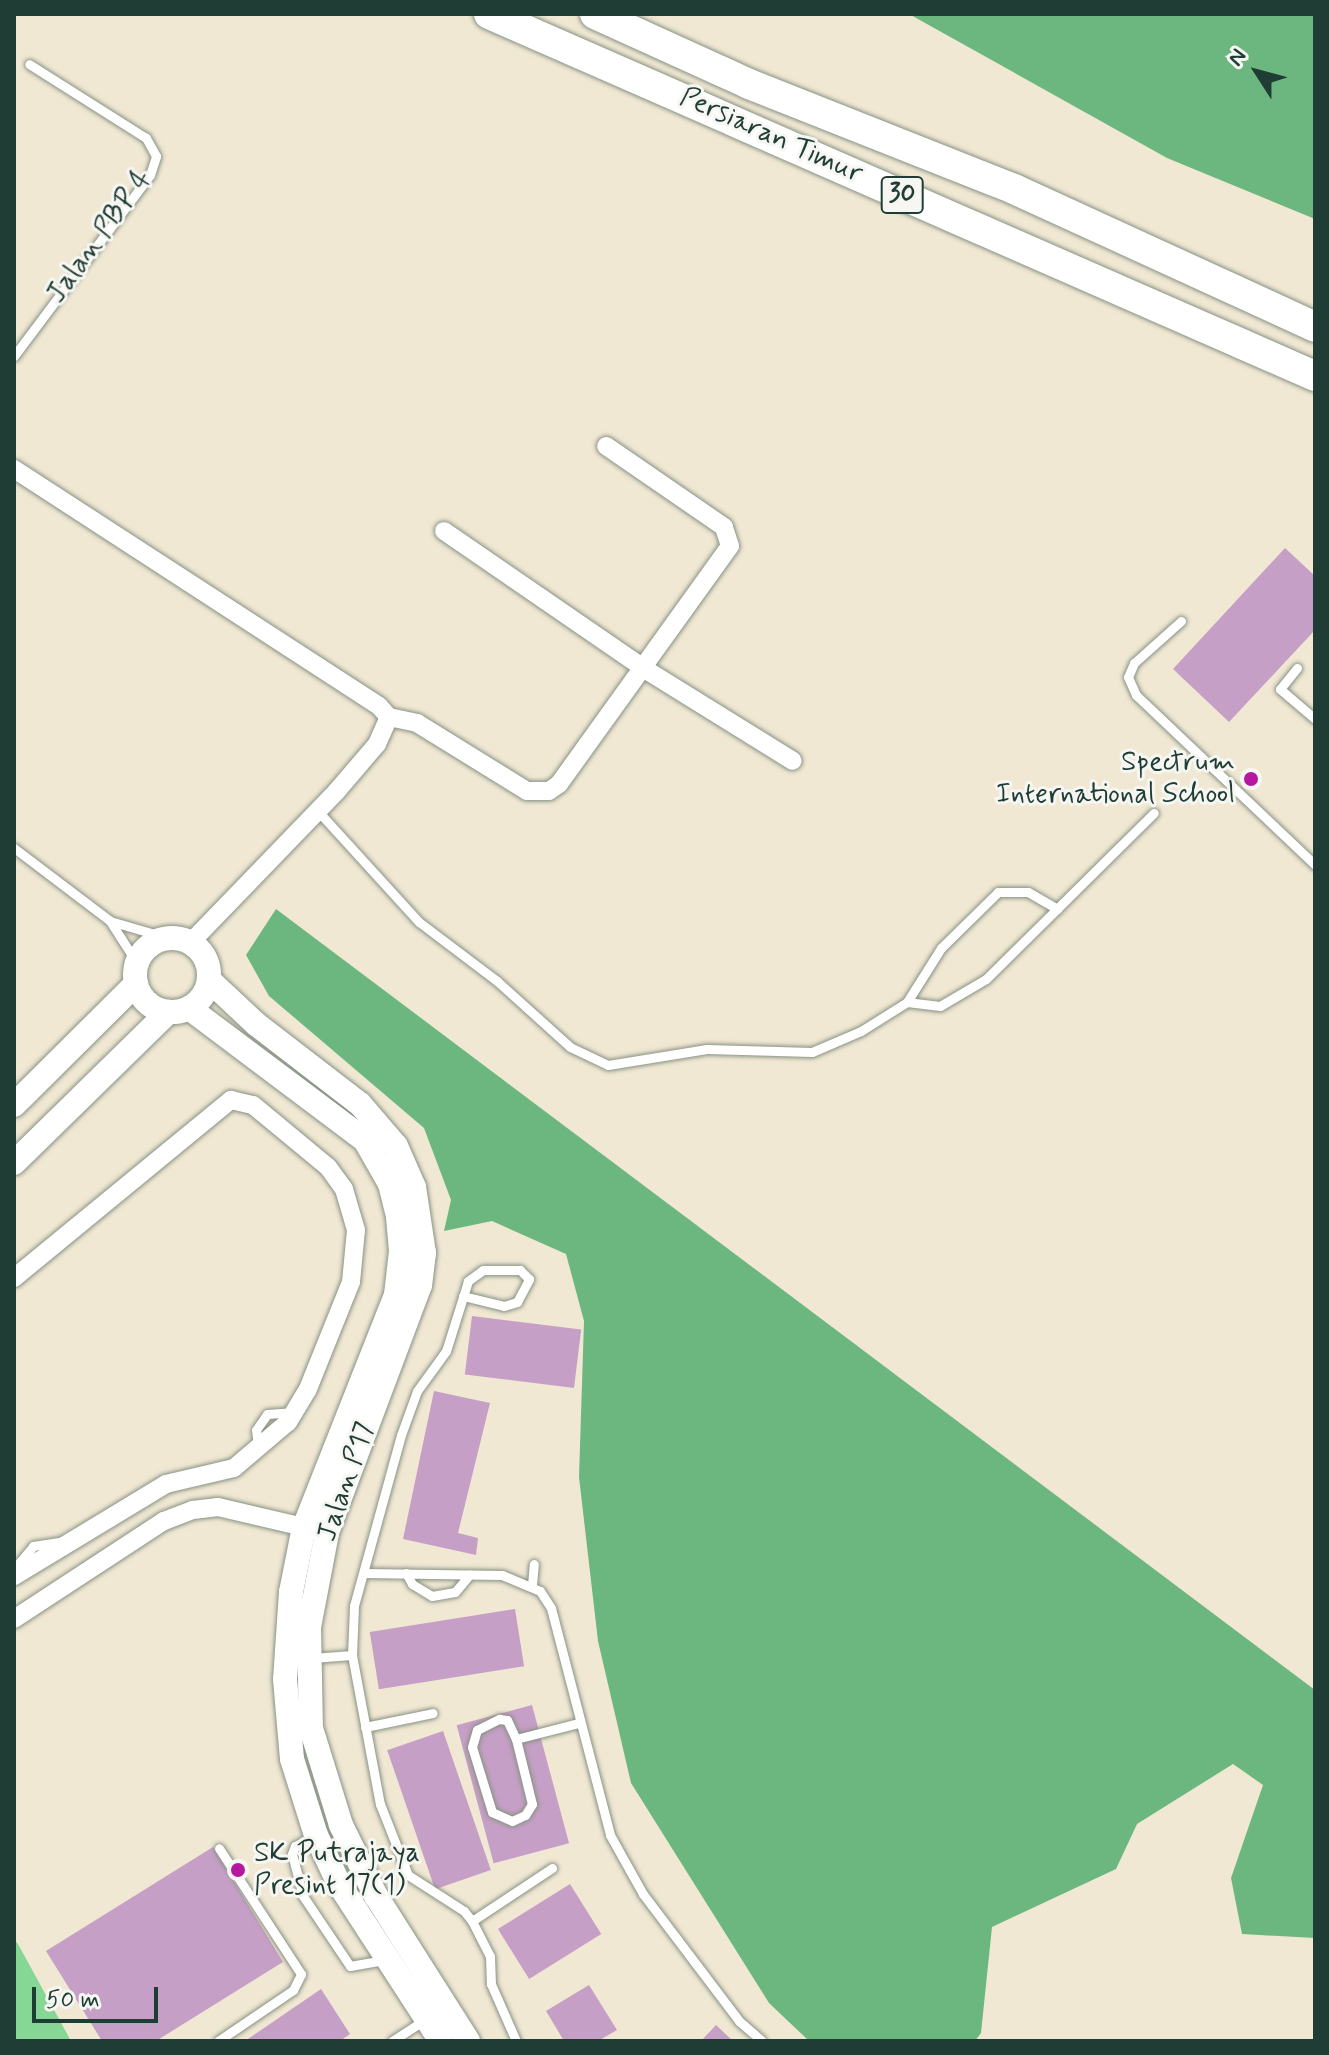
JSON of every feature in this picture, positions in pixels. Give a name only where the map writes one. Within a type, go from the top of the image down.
[{"type":"main road","name":"Persiaran Timur","points":[[489,14],[1315,376]]},
{"type":"main road","name":"Persiaran Timur","points":[[595,14],[749,84],[1014,189],[1315,327]]},
{"type":"street","points":[[14,469],[389,717],[417,723],[527,791],[549,791],[559,784],[725,555],[730,539],[724,527],[606,446]]},
{"type":"street","points":[[444,531],[643,668],[793,761]]},
{"type":"street","points":[[14,1105],[137,974],[146,949],[179,940],[317,810],[377,744],[389,717]]},
{"type":"street","points":[[14,1163],[209,980],[207,960],[179,940]]},
{"type":"street","points":[[137,974],[154,1008],[179,1010]]},
{"type":"street","name":"Jalan P17","points":[[209,980],[256,1024],[360,1104],[396,1146],[414,1187],[424,1253],[420,1285],[291,1592],[285,1679],[292,1759],[316,1835],[339,1884],[441,2041]]},
{"type":"street","name":"Jalan P17","points":[[179,1010],[365,1140],[390,1184],[398,1217],[401,1251],[396,1295],[315,1530],[307,1659],[311,1728],[341,1825],[376,1896],[468,2041]]},
{"type":"street","points":[[14,1278],[223,1104],[245,1101],[328,1167],[344,1189],[356,1230],[351,1282],[295,1412],[259,1449],[234,1468],[166,1484],[14,1576]]},
{"type":"street","points":[[14,1619],[164,1521],[193,1510],[218,1507],[315,1530]]},
{"type":"street","points":[[41,1560],[58,1590]]},
{"type":"lane","name":"Jalan PBP 4","points":[[14,356],[150,175],[156,156],[146,138],[29,64]]},
{"type":"lane","points":[[1181,621],[1134,663],[1128,677],[1136,695],[1315,865]]},
{"type":"lane","points":[[1297,668],[1280,689],[1315,719]]},
{"type":"lane","points":[[317,810],[419,922],[497,981],[570,1047],[608,1065],[707,1049],[812,1052],[861,1031],[907,1002],[941,948],[998,892],[1028,892],[1057,909]]},
{"type":"lane","points":[[907,1002],[940,1006],[986,979],[1154,813]]},
{"type":"lane","points":[[14,848],[110,921],[179,940]]},
{"type":"lane","points":[[110,921],[137,974]]},
{"type":"lane","points":[[463,1296],[504,1306],[517,1302],[529,1279],[520,1270],[483,1270],[472,1274],[463,1296],[446,1351],[417,1391],[401,1435],[354,1606],[352,1655],[380,1804],[408,1875],[464,1911],[472,1921],[490,1956],[491,1984],[516,2041]]},
{"type":"lane","points":[[14,1569],[33,1546],[59,1540],[72,1543]]},
{"type":"lane","points":[[532,1585],[534,1564]]},
{"type":"lane","points":[[364,1573],[502,1575],[532,1585],[551,1608],[610,1835],[643,1894],[739,2021],[762,2041]]},
{"type":"lane","points":[[406,1573],[412,1584],[432,1596],[455,1592],[470,1574]]},
{"type":"lane","points":[[307,1659],[352,1655]]},
{"type":"lane","points":[[365,1727],[433,1713]]},
{"type":"lane","points":[[499,1719],[507,1720],[516,1739],[532,1804],[525,1815],[512,1821],[492,1812],[472,1747],[477,1730],[499,1719]]},
{"type":"lane","points":[[516,1739],[579,1723]]},
{"type":"lane","points":[[316,1835],[295,1846],[292,1854],[303,1896],[350,1966],[358,1969],[388,1959]]},
{"type":"lane","points":[[218,2041],[293,1990],[301,1974],[219,1848]]},
{"type":"lane","points":[[472,1921],[552,1868]]},
{"type":"lane","points":[[392,2041],[426,2019]]},
{"type":"green space","points":[[909,14],[1315,14],[1315,219],[1167,158]]},
{"type":"green space","points":[[276,909],[1315,1690],[1315,1938],[1242,1934],[1231,1878],[1263,1785],[1233,1764],[1137,1824],[1116,1869],[992,1927],[981,2033],[975,2041],[809,2041],[769,2003],[631,1783],[598,1641],[579,1477],[584,1321],[566,1254],[492,1221],[444,1231],[451,1200],[424,1128],[269,996],[246,955]]},
{"type":"green space","points":[[14,1939],[18,1944],[71,2041],[14,2041]]},
{"type":"building","points":[[1285,548],[1315,576],[1315,630],[1229,722],[1173,669]]},
{"type":"building","points":[[472,1316],[581,1329],[574,1388],[465,1375]]},
{"type":"building","points":[[434,1391],[490,1403],[458,1533],[478,1538],[476,1555],[403,1539]]},
{"type":"building","points":[[515,1609],[524,1666],[379,1689],[370,1632]]},
{"type":"building","points":[[532,1705],[569,1843],[494,1863],[457,1725]]},
{"type":"building","points":[[443,1731],[491,1870],[435,1889],[387,1750]]},
{"type":"building","points":[[213,1847],[283,1962],[156,2041],[102,2041],[46,1951]]},
{"type":"building","points":[[570,1884],[601,1934],[529,1979],[498,1929]]},
{"type":"building","points":[[589,1985],[617,2030],[598,2041],[564,2041],[546,2011]]},
{"type":"building","points":[[321,1989],[350,2034],[340,2041],[245,2041]]},
{"type":"building","points":[[716,2025],[733,2041],[701,2041]]},
{"type":"place","name":"Spectrum International School","points":[[1251,779]]},
{"type":"place","name":"SK Putrajaya Presint 17(1)","points":[[238,1870]]}]
